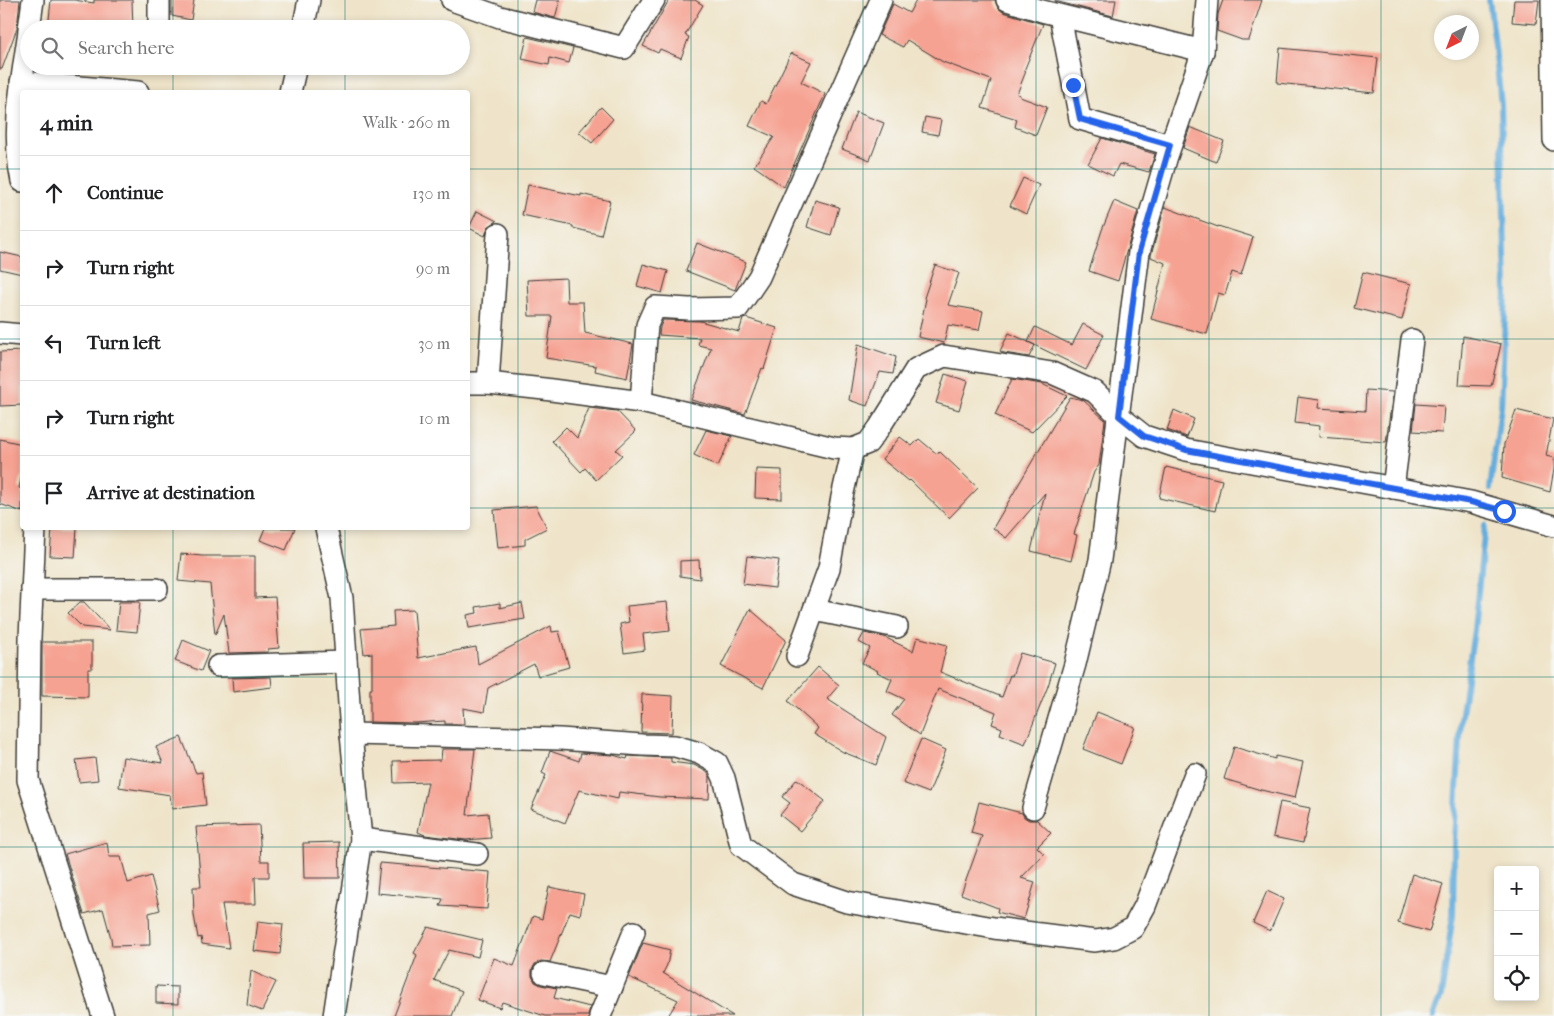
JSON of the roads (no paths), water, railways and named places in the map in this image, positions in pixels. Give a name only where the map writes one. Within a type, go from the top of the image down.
[{"type":"street","points":[[30,20],[33,0]]},
{"type":"street","points":[[159,0],[159,20]]},
{"type":"street","points":[[305,20],[309,0]]},
{"type":"street","points":[[452,0],[500,17],[624,48],[654,0]]},
{"type":"street","points":[[641,402],[647,325],[655,307],[690,309],[738,308],[759,277],[881,0]]},
{"type":"street","points":[[1007,0],[1060,16],[1203,51]]},
{"type":"street","points":[[1033,808],[1075,664],[1100,560],[1139,252],[1170,145],[1203,51],[1207,0]]},
{"type":"street","points":[[1552,0],[1554,140]]},
{"type":"street","points":[[1060,16],[1080,119],[1170,145]]},
{"type":"street","points":[[21,90],[23,75]]},
{"type":"street","points":[[290,90],[294,75]]},
{"type":"street","points":[[22,82],[115,90]]},
{"type":"street","points":[[20,96],[18,109],[9,122],[20,172]]},
{"type":"street","points":[[498,234],[478,383],[544,388],[641,402],[834,448],[853,449],[868,442],[874,436],[916,369],[944,356],[1052,373],[1095,392],[1119,416],[1144,436],[1186,450],[1471,502],[1554,526]]},
{"type":"street","points":[[0,333],[20,335]]},
{"type":"street","points":[[1393,488],[1412,340]]},
{"type":"street","points":[[798,656],[829,568],[853,449]]},
{"type":"street","points":[[35,530],[30,638],[28,780],[103,1016]]},
{"type":"street","points":[[326,530],[342,598],[351,734],[361,839],[334,1016]]},
{"type":"street","points":[[32,589],[157,589]]},
{"type":"street","points":[[814,610],[897,627]]},
{"type":"street","points":[[218,666],[346,662]]},
{"type":"street","points":[[351,734],[560,739],[675,746],[699,752],[717,763],[724,778],[741,845],[793,884],[847,902],[994,928],[1095,941],[1114,938],[1133,928],[1145,906],[1195,774]]},
{"type":"street","points":[[361,839],[477,854]]},
{"type":"street","points":[[600,1016],[634,932]]},
{"type":"street","points":[[544,973],[612,987]]},
{"type":"waterway","points":[[1489,0],[1501,105],[1506,291],[1501,407],[1490,488]]},
{"type":"waterway","points":[[1433,1016],[1441,996],[1453,915],[1454,841],[1461,720],[1474,630],[1485,525]]}]
